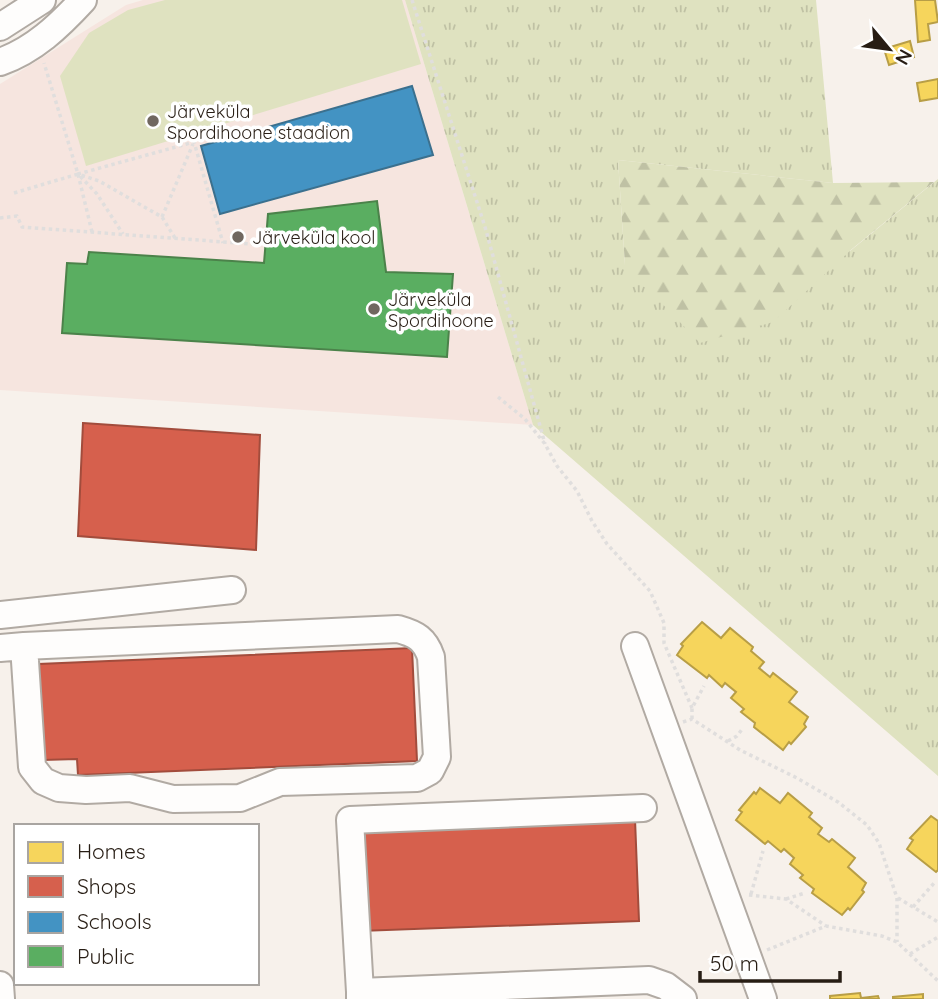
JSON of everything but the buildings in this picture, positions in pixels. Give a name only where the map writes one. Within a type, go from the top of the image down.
[{"type":"street","points":[[4,24],[27,0]]},
{"type":"street","points":[[4,24],[42,0]]},
{"type":"street","points":[[0,51],[63,8],[82,0]]},
{"type":"street","points":[[0,62],[14,58],[54,31],[82,0]]},
{"type":"street","points":[[0,615],[232,590]]},
{"type":"street","points":[[398,629],[412,632],[426,642],[431,657],[437,757],[430,771],[417,778],[280,782],[240,798],[173,799],[130,788],[59,788],[43,781],[32,767],[12,647],[398,629]]},
{"type":"street","points":[[635,646],[664,727],[739,898],[748,958],[763,999]]},
{"type":"street","points":[[643,808],[350,820],[360,995],[649,980],[666,986],[683,999]]},
{"type":"street","points":[[0,985],[1,999]]},
{"type":"path","points":[[412,0],[485,227],[545,444]]},
{"type":"path","points":[[41,54],[78,174],[92,232]]},
{"type":"path","points":[[15,193],[194,142]]},
{"type":"path","points":[[162,218],[194,142]]},
{"type":"path","points":[[194,142],[223,243]]},
{"type":"path","points":[[78,174],[99,181],[162,218],[175,238]]},
{"type":"path","points":[[78,174],[97,194],[123,234]]},
{"type":"path","points":[[0,218],[16,216],[22,227],[265,245]]},
{"type":"path","points":[[498,397],[525,419],[545,444],[557,466],[577,491],[607,544],[650,591],[664,623],[664,643],[692,708],[692,719]]},
{"type":"path","points":[[692,708],[704,686]]},
{"type":"path","points":[[664,727],[692,719],[740,750],[838,802],[867,825],[879,843],[897,898],[897,942]]},
{"type":"path","points":[[728,741],[737,736],[743,728]]},
{"type":"path","points":[[763,851],[739,898],[786,898],[805,893]]},
{"type":"path","points":[[913,907],[935,882]]},
{"type":"path","points":[[786,898],[825,926],[882,936],[897,942],[938,981]]},
{"type":"path","points":[[897,898],[938,922]]},
{"type":"path","points":[[748,958],[825,926]]},
{"type":"path","points":[[910,954],[938,937]]},
{"type":"shaded area","name":"Järveküla kool","points":[[143,0],[405,0],[533,425],[0,390],[0,84],[126,5]]},
{"type":"green space","name":"Järveküla Spordihoone staadion","points":[[165,0],[402,0],[421,64],[86,166],[60,76],[89,33],[128,10]]},
{"type":"green space","points":[[405,0],[816,0],[833,183],[618,160],[625,265],[850,251],[938,179],[938,776],[533,425]]},
{"type":"green space","points":[[618,160],[833,183],[934,182],[852,249],[773,322],[700,343],[625,265]]},
{"type":"place","name":"Järveküla Spordihoone staadion","points":[[153,121]]},
{"type":"place","name":"Järveküla kool","points":[[238,237]]},
{"type":"place","name":"Järveküla Spordihoone","points":[[374,309]]}]
